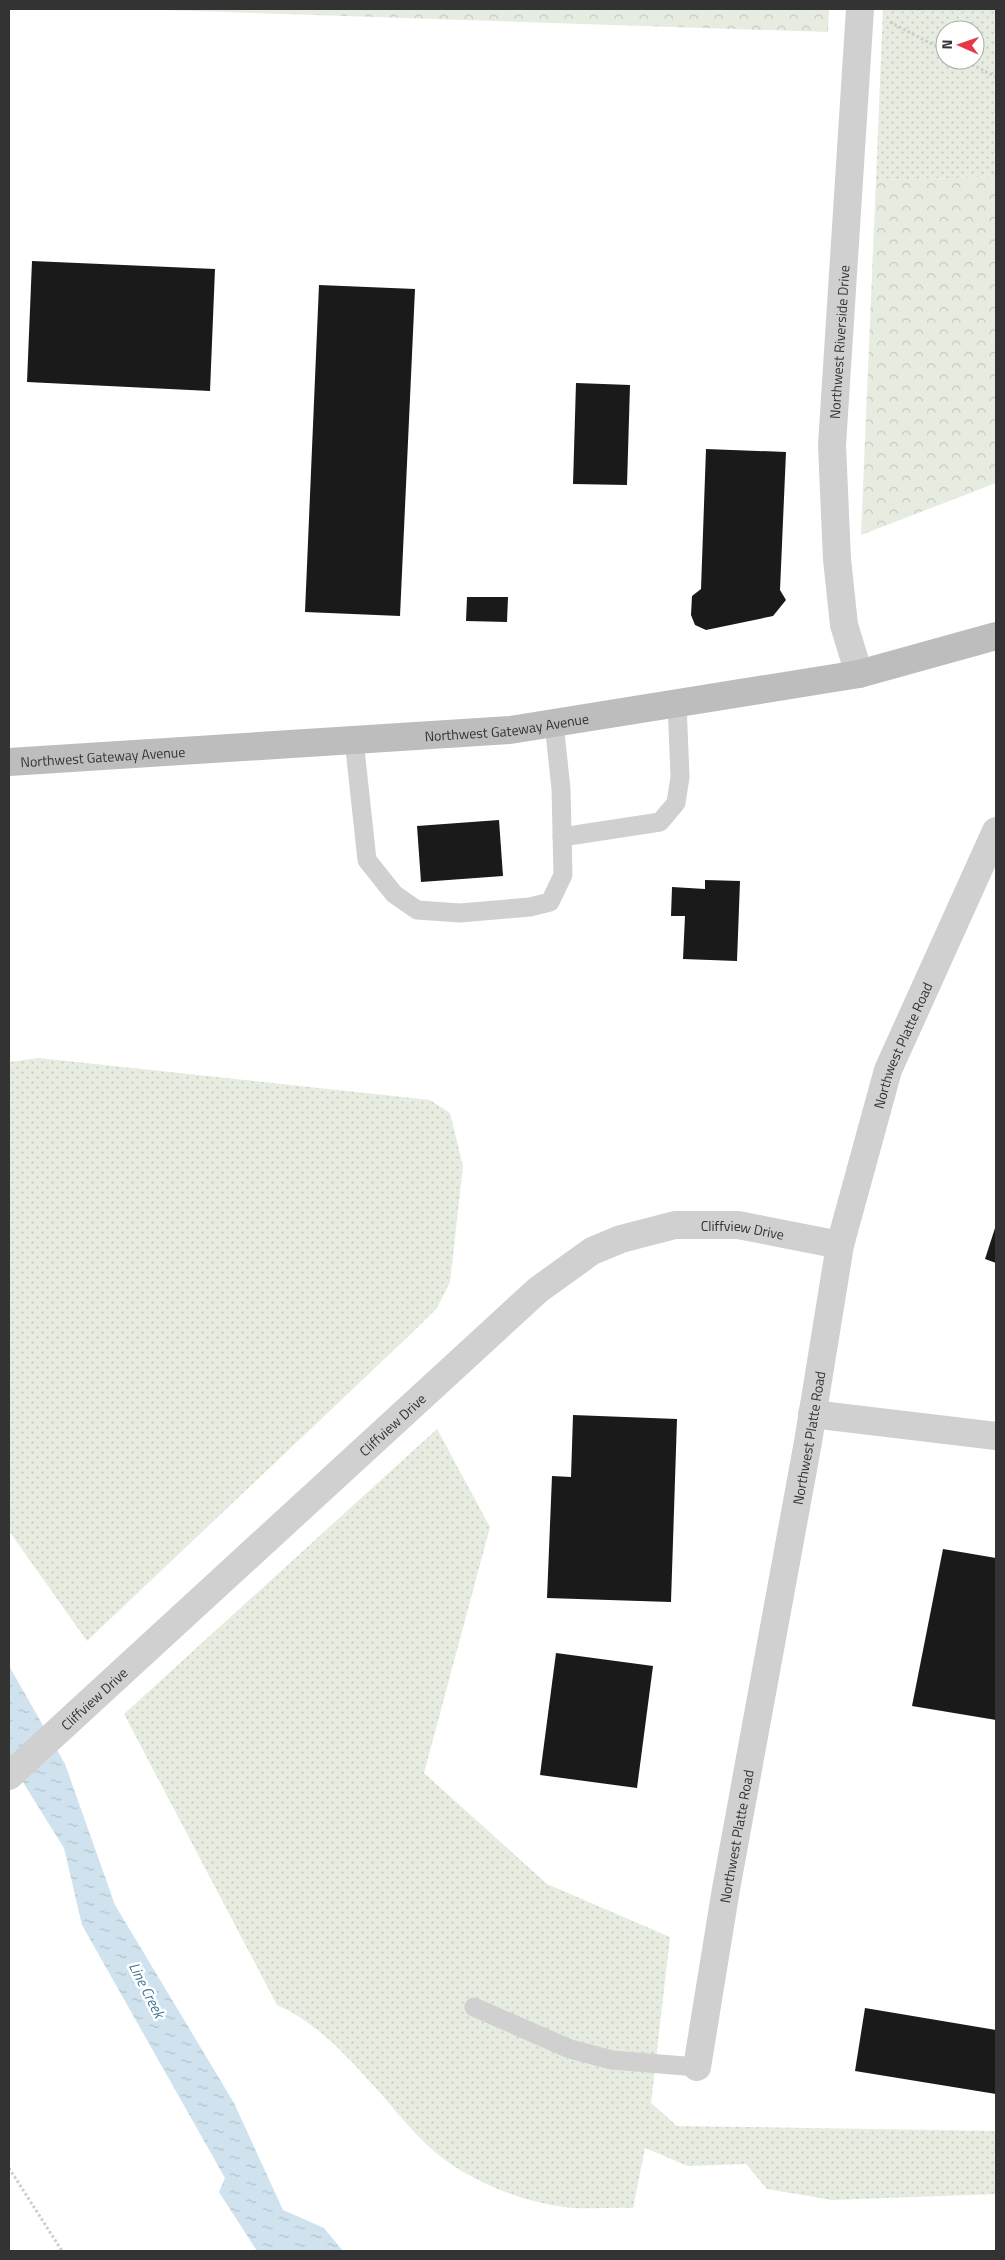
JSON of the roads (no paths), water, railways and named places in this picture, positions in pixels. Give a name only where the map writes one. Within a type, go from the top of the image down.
[{"type":"main road","name":"Northwest Gateway Avenue","points":[[9,762],[510,730],[859,674],[996,636]]},
{"type":"street","name":"Northwest Riverside Drive","points":[[859,674],[844,625],[837,560],[832,445],[860,9]]},
{"type":"street","name":"Northwest Platte Road","points":[[696,2067],[726,1889],[812,1414],[840,1245],[888,1070],[996,831]]},
{"type":"street","name":"Cliffview Drive","points":[[9,1776],[538,1290],[592,1251],[621,1239],[675,1225],[738,1225],[840,1245]]},
{"type":"street","points":[[812,1414],[996,1436]]},
{"type":"lane","points":[[562,837],[660,822],[666,816],[676,803],[680,777],[677,703]]},
{"type":"lane","points":[[354,740],[367,860],[394,894],[417,910],[460,913],[530,907],[550,902],[563,875],[560,789],[554,723]]},
{"type":"lane","points":[[474,2007],[570,2049],[612,2060],[696,2067]]},
{"type":"water","name":"Line Creek","points":[[9,1666],[65,1764],[115,1905],[234,2103],[283,2210],[324,2228],[343,2251],[257,2251],[219,2192],[225,2178],[82,1925],[64,1848],[9,1760]]}]
